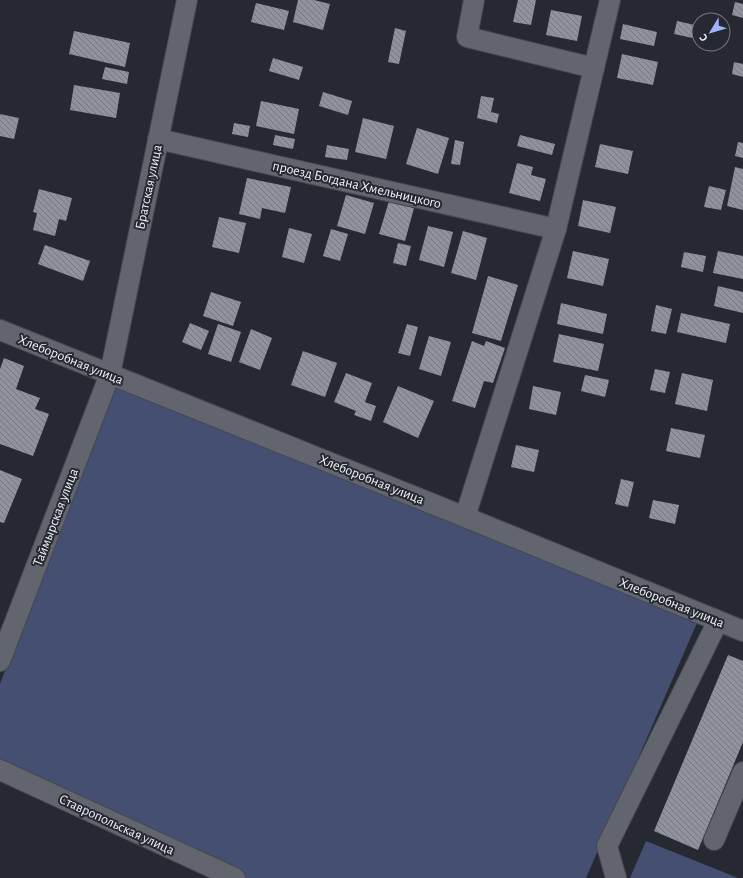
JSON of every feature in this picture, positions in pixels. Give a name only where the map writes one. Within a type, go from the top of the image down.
[{"type":"street","name":"Братская улица","points":[[110,374],[187,0]]},
{"type":"street","points":[[474,0],[467,37],[594,68]]},
{"type":"street","points":[[465,517],[556,229],[610,0]]},
{"type":"street","name":"проезд Богдана Хмельницкого","points":[[158,139],[556,229]]},
{"type":"street","name":"Хлеборобная улица","points":[[0,330],[465,517],[743,631]]},
{"type":"street","name":"Таймырская улица","points":[[0,661],[110,374]]},
{"type":"street","points":[[616,878],[607,846],[718,621]]},
{"type":"street","name":"Ставропольская улица","points":[[0,770],[235,878]]},
{"type":"street","points":[[714,840],[743,774]]},
{"type":"shaded area","points":[[114,384],[461,522],[697,623],[586,878],[246,878],[0,765],[0,684]]},
{"type":"shaded area","points":[[646,841],[738,878],[630,878]]},
{"type":"building","points":[[298,0],[314,0],[330,4],[323,30],[293,22]]},
{"type":"building","points":[[518,0],[536,0],[531,25],[513,22]]},
{"type":"building","points":[[735,2],[743,4],[743,18],[732,15]]},
{"type":"building","points":[[256,3],[289,11],[284,30],[251,22]]},
{"type":"building","points":[[551,10],[582,16],[577,41],[546,35]]},
{"type":"building","points":[[677,21],[691,24],[691,38],[674,34]]},
{"type":"building","points":[[623,24],[657,32],[654,46],[620,39]]},
{"type":"building","points":[[395,28],[406,31],[399,64],[388,62]]},
{"type":"building","points":[[74,31],[130,43],[125,67],[69,54]]},
{"type":"building","points":[[622,54],[658,62],[653,85],[617,78]]},
{"type":"building","points":[[273,58],[303,67],[299,80],[269,71]]},
{"type":"building","points":[[734,62],[743,64],[743,77],[732,74]]},
{"type":"building","points":[[105,67],[129,72],[127,84],[102,79]]},
{"type":"building","points":[[74,85],[120,93],[116,118],[70,110]]},
{"type":"building","points":[[323,92],[352,101],[348,115],[319,106]]},
{"type":"building","points":[[481,96],[494,98],[491,112],[499,114],[497,123],[477,118]]},
{"type":"building","points":[[261,101],[299,109],[294,134],[256,126]]},
{"type":"building","points":[[0,114],[19,118],[14,139],[0,136]]},
{"type":"building","points":[[363,118],[394,126],[386,159],[355,152]]},
{"type":"building","points":[[234,123],[250,126],[248,137],[232,134]]},
{"type":"building","points":[[417,128],[449,138],[438,174],[406,164]]},
{"type":"building","points":[[275,135],[295,139],[293,149],[273,145]]},
{"type":"building","points":[[520,135],[555,144],[552,155],[517,146]]},
{"type":"building","points":[[455,140],[464,142],[460,165],[451,164]]},
{"type":"building","points":[[738,142],[743,143],[743,158],[735,156]]},
{"type":"building","points":[[600,144],[633,151],[628,174],[595,167]]},
{"type":"building","points":[[327,145],[349,149],[347,160],[325,157]]},
{"type":"building","points":[[517,163],[533,167],[531,175],[546,179],[540,201],[509,193]]},
{"type":"building","points":[[735,167],[743,169],[743,210],[727,206]]},
{"type":"building","points":[[247,178],[291,187],[285,213],[262,208],[260,219],[239,214]]},
{"type":"building","points":[[709,186],[726,190],[721,210],[704,207]]},
{"type":"building","points":[[39,189],[72,198],[66,221],[59,219],[55,236],[33,230],[37,213],[33,212]]},
{"type":"building","points":[[346,195],[374,203],[365,234],[337,226]]},
{"type":"building","points":[[583,200],[616,207],[610,233],[578,226]]},
{"type":"building","points":[[389,201],[414,208],[405,241],[379,234]]},
{"type":"building","points":[[219,217],[246,223],[239,253],[212,247]]},
{"type":"building","points":[[428,226],[453,232],[444,267],[419,260]]},
{"type":"building","points":[[289,228],[312,234],[304,263],[282,257]]},
{"type":"building","points":[[331,229],[348,234],[340,261],[323,256]]},
{"type":"building","points":[[463,231],[487,238],[476,280],[451,273]]},
{"type":"building","points":[[398,243],[411,246],[406,266],[393,263]]},
{"type":"building","points":[[45,245],[90,261],[83,281],[38,264]]},
{"type":"building","points":[[573,251],[609,259],[603,286],[567,278]]},
{"type":"building","points":[[718,251],[743,256],[743,279],[713,273]]},
{"type":"building","points":[[684,252],[706,256],[703,272],[681,267]]},
{"type":"building","points":[[488,276],[518,285],[501,341],[472,333]]},
{"type":"building","points":[[718,286],[743,292],[743,313],[714,306]]},
{"type":"building","points":[[211,292],[241,302],[233,326],[203,316]]},
{"type":"building","points":[[561,303],[607,314],[603,334],[557,324]]},
{"type":"building","points":[[656,305],[672,309],[666,334],[651,331]]},
{"type":"building","points":[[681,313],[730,324],[726,343],[677,332]]},
{"type":"building","points":[[190,323],[209,331],[201,350],[182,342]]},
{"type":"building","points":[[218,324],[241,332],[231,362],[208,354]]},
{"type":"building","points":[[407,324],[418,327],[410,356],[398,353]]},
{"type":"building","points":[[251,329],[272,338],[260,370],[239,362]]},
{"type":"building","points":[[559,334],[604,344],[598,371],[553,362]]},
{"type":"building","points":[[429,336],[451,342],[441,376],[419,369]]},
{"type":"building","points":[[472,341],[484,346],[486,341],[505,348],[493,383],[484,381],[475,408],[452,401]]},
{"type":"building","points":[[303,351],[337,363],[325,397],[291,385]]},
{"type":"building","points":[[4,358],[24,366],[16,389],[40,398],[35,409],[49,414],[33,456],[0,444],[0,369]]},
{"type":"building","points":[[655,369],[670,372],[665,393],[650,390]]},
{"type":"building","points":[[346,373],[372,383],[365,402],[376,406],[371,421],[354,415],[356,411],[334,402]]},
{"type":"building","points":[[682,373],[713,380],[707,411],[675,404]]},
{"type":"building","points":[[585,375],[609,380],[605,397],[581,391]]},
{"type":"building","points":[[398,386],[434,401],[418,438],[383,422]]},
{"type":"building","points":[[533,386],[561,392],[556,415],[529,409]]},
{"type":"building","points":[[671,428],[705,435],[700,458],[666,451]]},
{"type":"building","points":[[516,445],[539,450],[534,472],[511,467]]},
{"type":"building","points":[[0,470],[22,479],[4,523],[0,522]]},
{"type":"building","points":[[621,479],[634,482],[628,507],[615,504]]},
{"type":"building","points":[[653,500],[679,505],[675,524],[649,518]]},
{"type":"building","points":[[728,655],[743,661],[743,742],[698,850],[654,831]]}]
